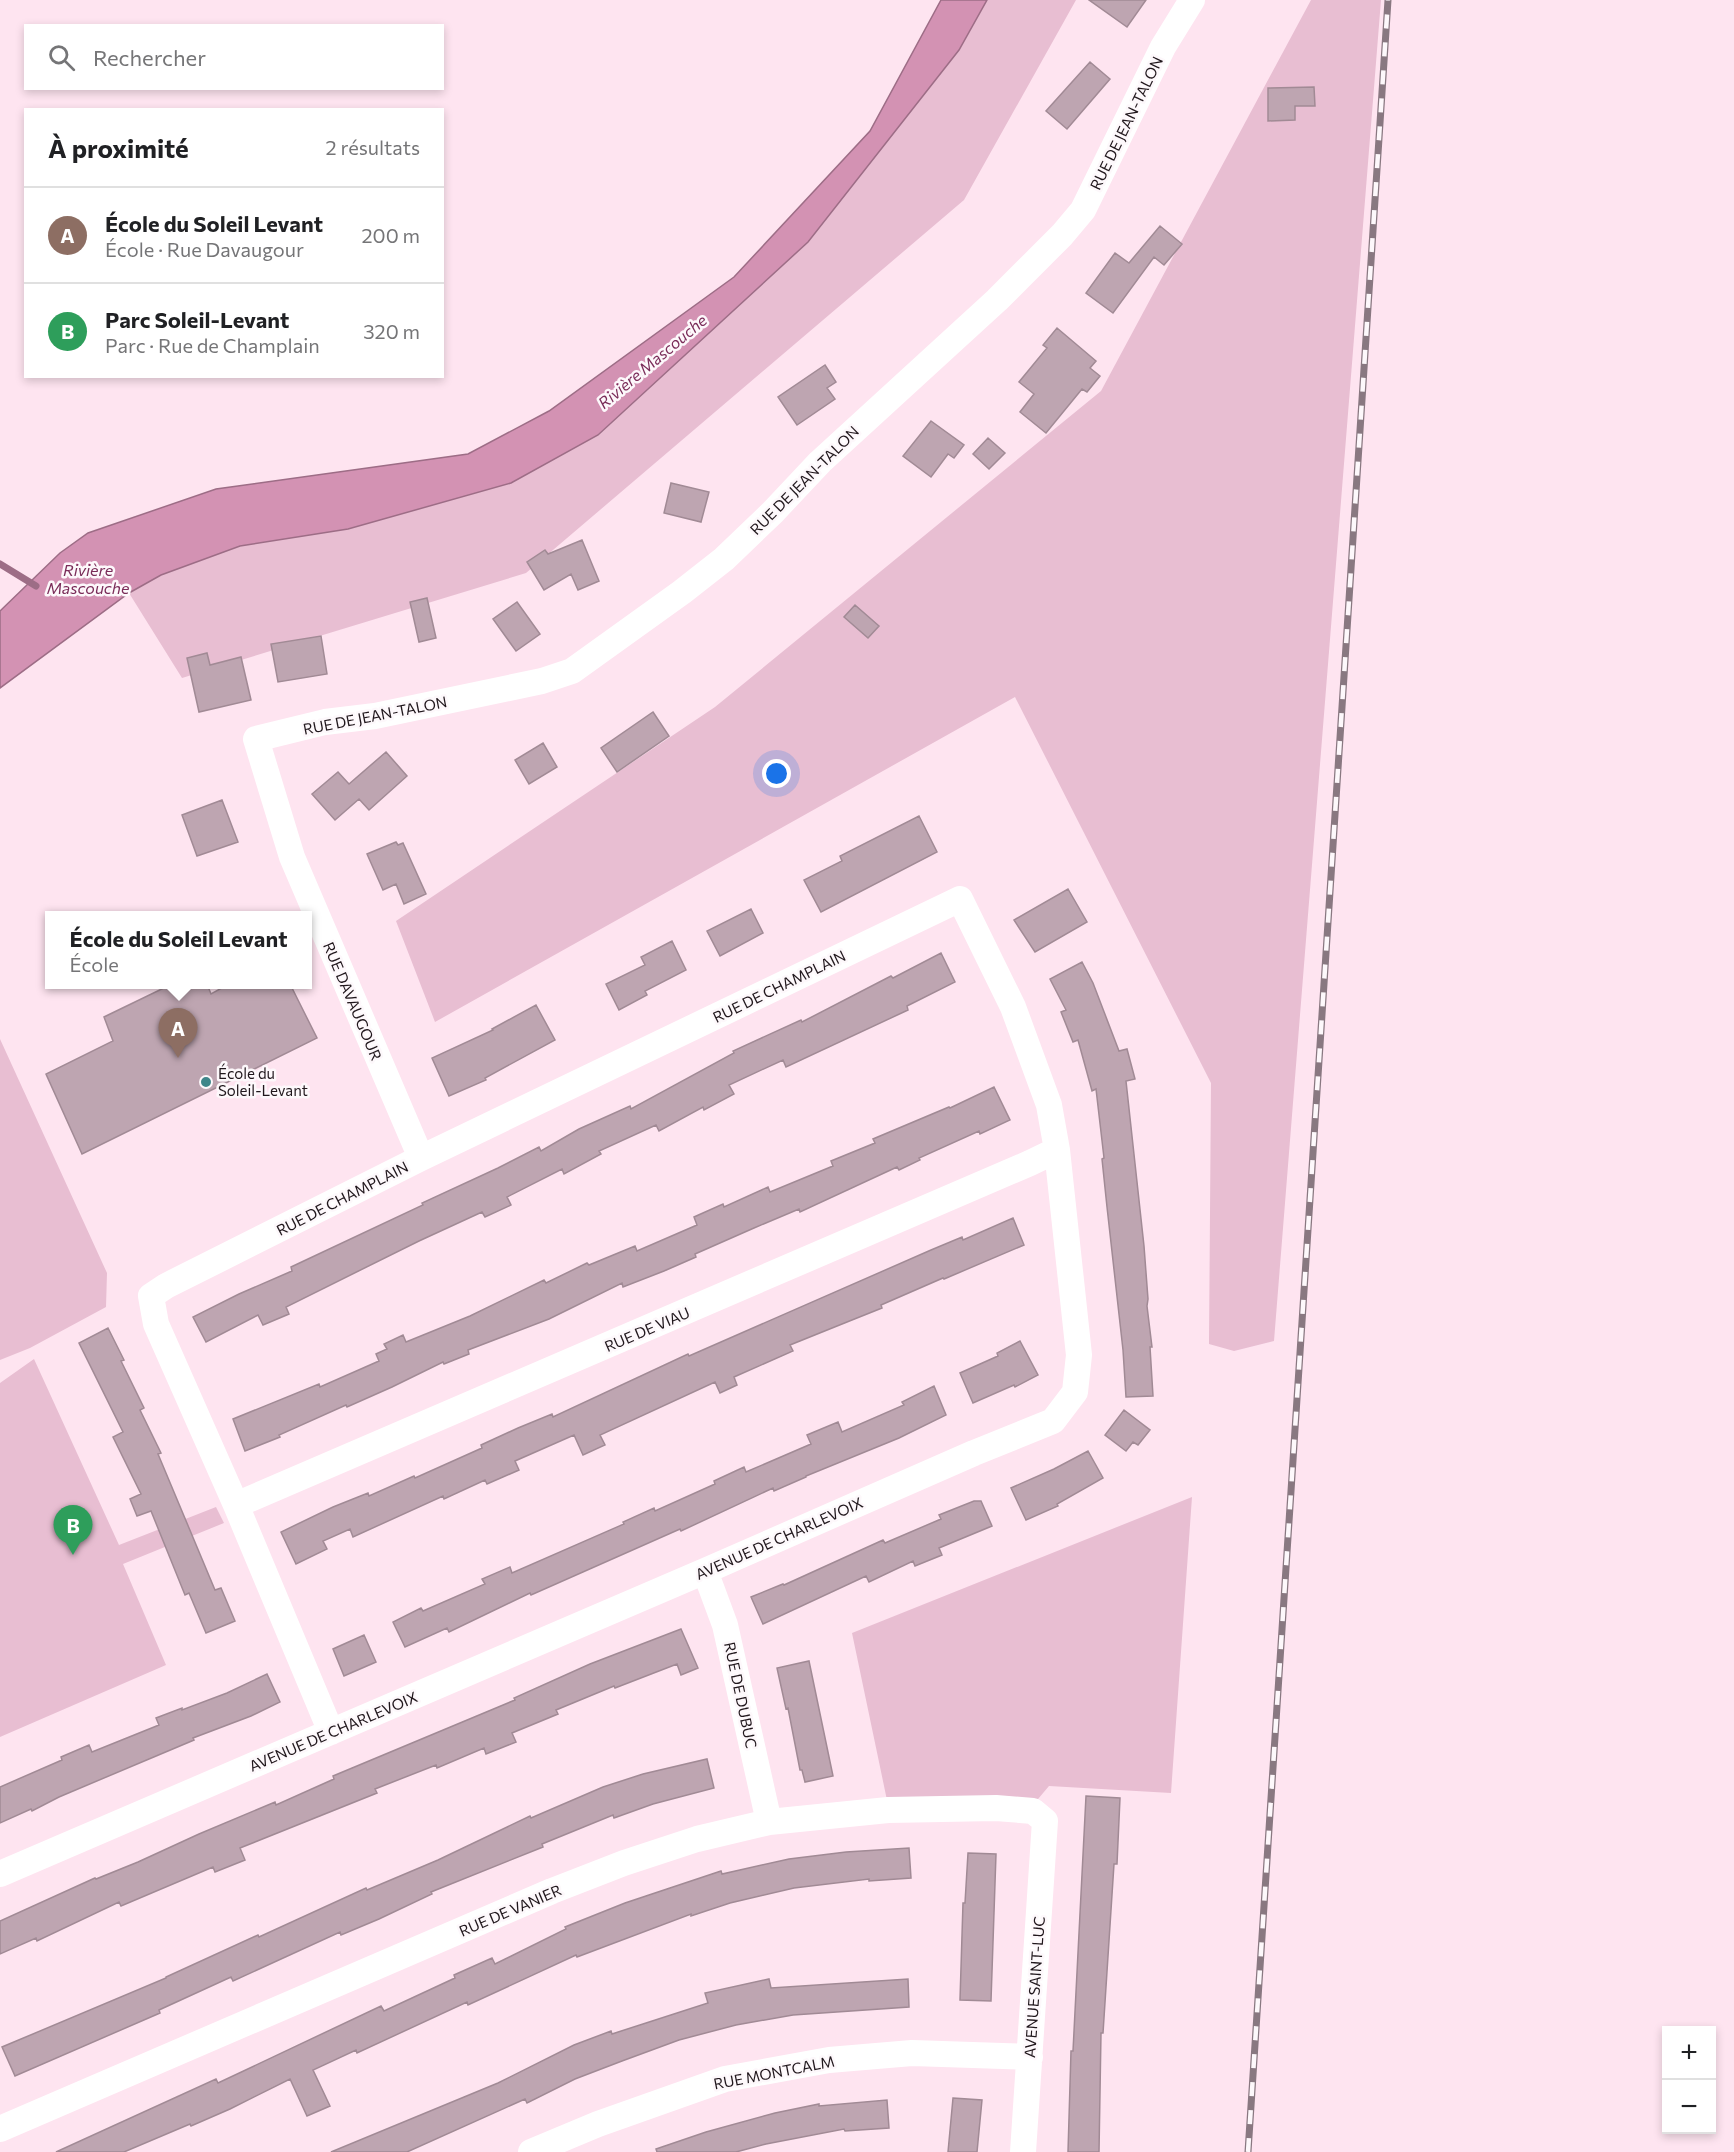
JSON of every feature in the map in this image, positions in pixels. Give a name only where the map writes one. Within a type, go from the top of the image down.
[{"type":"street","name":"RUE DE JEAN-TALON","points":[[256,740],[325,722],[375,716],[552,678],[572,671],[724,559],[820,462],[997,300],[1062,235],[1083,210],[1163,47],[1192,0]]},
{"type":"street","name":"RUE DAVAUGOUR","points":[[256,740],[292,857],[421,1158]]},
{"type":"street","name":"RUE DE CHAMPLAIN","points":[[331,1732],[236,1505],[156,1324],[152,1296],[166,1286],[421,1158],[960,899]]},
{"type":"street","name":"AVENUE DE CHARLEVOIX","points":[[0,1874],[974,1453],[1053,1421],[1076,1392],[1079,1355],[1057,1150],[1049,1105],[1012,1007],[960,899]]},
{"type":"street","name":"RUE DE VIAU","points":[[236,1505],[1057,1150]]},
{"type":"street","name":"RUE DE DUBUC","points":[[705,1571],[725,1625],[769,1822]]},
{"type":"street","name":"RUE DE VANIER","points":[[0,2129],[552,1891],[624,1863],[697,1839],[769,1822],[888,1810],[996,1808],[1033,1811],[1045,1821]]},
{"type":"street","name":"AVENUE SAINT-LUC","points":[[1023,2152],[1045,1821]]},
{"type":"street","name":"RUE MONTCALM","points":[[531,2152],[598,2124],[725,2079],[829,2060],[912,2054],[1030,2057]]},
{"type":"shaded area","points":[[987,0],[1076,0],[964,200],[526,573],[182,678],[129,593],[161,575],[240,546],[348,529],[511,483],[598,435],[808,242],[959,50]]},
{"type":"shaded area","points":[[1311,0],[1381,0],[1274,1341],[1234,1351],[1209,1344],[1211,1083],[1015,697],[435,1022],[396,921],[715,707],[1101,391]]},
{"type":"shaded area","points":[[0,1039],[107,1273],[106,1307],[30,1348],[0,1360]]},
{"type":"shaded area","points":[[34,1359],[119,1545],[216,1507],[224,1523],[123,1564],[166,1665],[0,1737],[0,1383]]},
{"type":"shaded area","points":[[1192,1497],[1171,1793],[1049,1786],[1033,1805],[888,1805],[852,1633]]},
{"type":"water","name":"Rivière Mascouche","points":[[941,0],[987,0],[959,50],[808,242],[598,435],[511,483],[348,529],[240,546],[161,575],[129,593],[0,688],[0,611],[60,553],[88,533],[216,489],[468,454],[549,411],[734,277],[870,131]]},
{"type":"building","points":[[1089,0],[1146,0],[1127,27]]},
{"type":"building","points":[[1090,62],[1110,79],[1067,129],[1046,111]]},
{"type":"building","points":[[1314,87],[1315,106],[1295,106],[1295,120],[1268,121],[1268,88]]},
{"type":"building","points":[[1160,226],[1182,244],[1164,265],[1154,257],[1113,313],[1086,293],[1115,253],[1129,263]]},
{"type":"building","points":[[1057,328],[1096,361],[1090,368],[1100,376],[1087,392],[1082,389],[1046,433],[1020,412],[1034,394],[1019,382],[1047,348],[1043,345]]},
{"type":"building","points":[[825,365],[836,382],[827,388],[835,399],[797,425],[778,397]]},
{"type":"building","points":[[931,421],[964,445],[954,458],[948,454],[931,477],[903,456]]},
{"type":"building","points":[[988,438],[1005,453],[989,469],[973,454]]},
{"type":"building","points":[[671,483],[709,492],[701,522],[664,513]]},
{"type":"building","points":[[582,540],[599,581],[578,590],[571,574],[544,590],[527,562],[545,550],[548,554]]},
{"type":"building","points":[[427,598],[436,638],[419,642],[410,602]]},
{"type":"building","points":[[517,602],[540,634],[516,651],[493,619]]},
{"type":"building","points":[[855,605],[879,626],[868,638],[844,617]]},
{"type":"building","points":[[321,636],[327,674],[278,682],[271,644]]},
{"type":"building","points":[[207,653],[210,665],[241,657],[251,700],[199,712],[187,658]]},
{"type":"building","points":[[653,712],[669,736],[617,772],[601,748]]},
{"type":"building","points":[[543,743],[557,767],[529,784],[515,760]]},
{"type":"building","points":[[386,752],[407,776],[369,810],[359,799],[335,820],[312,794],[338,772],[349,784]]},
{"type":"building","points":[[222,800],[238,842],[197,856],[182,815]]},
{"type":"building","points":[[919,816],[937,852],[821,912],[804,880],[842,861],[840,856]]},
{"type":"building","points":[[396,842],[398,845],[403,843],[426,894],[404,904],[396,884],[383,890],[367,854]]},
{"type":"building","points":[[1068,889],[1087,922],[1035,952],[1014,920]]},
{"type":"building","points":[[751,909],[763,933],[720,956],[707,931]]},
{"type":"building","points":[[672,941],[686,970],[645,991],[647,995],[619,1010],[606,984],[645,965],[641,957]]},
{"type":"building","points":[[941,953],[955,982],[907,1006],[908,1010],[786,1067],[783,1060],[729,1085],[734,1094],[704,1110],[703,1107],[659,1131],[656,1125],[599,1151],[601,1154],[564,1174],[562,1169],[507,1197],[511,1205],[485,1217],[482,1212],[419,1241],[286,1307],[289,1314],[263,1325],[258,1315],[206,1342],[193,1317],[292,1271],[291,1267],[539,1147],[541,1151],[579,1129],[630,1106],[631,1109],[734,1053],[733,1051],[801,1020],[802,1022]]},
{"type":"building","points":[[1082,962],[1093,983],[1119,1051],[1127,1049],[1135,1079],[1126,1081],[1144,1246],[1152,1347],[1150,1347],[1153,1396],[1126,1397],[1096,1089],[1092,1091],[1078,1040],[1073,1042],[1061,1012],[1066,1010],[1050,979]]},
{"type":"building","points":[[162,989],[209,989],[211,994],[220,989],[292,989],[317,1038],[82,1154],[46,1074],[113,1041],[104,1017]]},
{"type":"building","points":[[536,1005],[555,1040],[485,1078],[486,1080],[449,1096],[432,1058],[493,1030]]},
{"type":"building","points":[[994,1087],[1010,1120],[980,1134],[979,1131],[919,1158],[920,1160],[899,1170],[897,1167],[800,1212],[799,1209],[754,1228],[695,1254],[696,1257],[664,1271],[623,1287],[622,1283],[549,1319],[468,1350],[469,1354],[444,1364],[443,1362],[392,1387],[347,1407],[346,1405],[245,1451],[233,1419],[319,1384],[320,1387],[379,1361],[376,1354],[387,1349],[384,1344],[403,1335],[406,1342],[470,1316],[544,1280],[546,1283],[587,1263],[589,1265],[635,1246],[637,1251],[697,1225],[694,1217],[723,1204],[724,1207],[768,1187],[770,1192],[833,1166],[831,1161],[875,1143],[873,1139],[950,1108]]},
{"type":"building","points":[[1013,1218],[1024,1245],[881,1305],[882,1308],[790,1345],[793,1351],[734,1377],[737,1385],[720,1393],[715,1382],[600,1435],[605,1445],[583,1455],[574,1435],[515,1461],[519,1470],[487,1484],[485,1480],[444,1499],[443,1496],[353,1537],[350,1529],[323,1541],[327,1549],[296,1564],[281,1532],[333,1507],[368,1493],[369,1496],[414,1476],[415,1478],[482,1448],[481,1445],[518,1428],[552,1414],[553,1417],[688,1354],[689,1356],[931,1250],[962,1237],[963,1240]]},
{"type":"building","points":[[108,1328],[144,1408],[140,1410],[161,1453],[158,1454],[215,1590],[221,1588],[235,1621],[206,1633],[189,1593],[185,1595],[151,1511],[137,1516],[130,1499],[141,1494],[113,1437],[123,1432],[79,1343]]},
{"type":"building","points":[[1020,1341],[1038,1375],[1015,1387],[1014,1385],[973,1403],[960,1373],[998,1356],[997,1353]]},
{"type":"building","points":[[934,1386],[946,1415],[899,1438],[774,1491],[773,1488],[681,1531],[680,1529],[531,1595],[530,1593],[449,1632],[447,1628],[405,1647],[393,1622],[421,1608],[423,1611],[485,1584],[482,1579],[510,1567],[512,1573],[624,1524],[623,1522],[654,1508],[655,1511],[715,1484],[714,1481],[744,1467],[746,1472],[811,1444],[807,1435],[838,1422],[842,1432],[904,1405],[902,1402]]},
{"type":"building","points":[[1124,1410],[1150,1430],[1138,1445],[1133,1442],[1126,1451],[1105,1435]]},
{"type":"building","points":[[1088,1451],[1103,1478],[1057,1504],[1058,1506],[1026,1520],[1011,1488]]},
{"type":"building","points":[[974,1501],[981,1501],[992,1526],[939,1548],[942,1555],[915,1566],[913,1561],[869,1582],[866,1576],[763,1624],[751,1597],[784,1585],[883,1540],[885,1543],[941,1519],[939,1515]]},
{"type":"building","points":[[681,1629],[698,1668],[681,1675],[677,1664],[615,1688],[614,1686],[556,1710],[558,1714],[512,1733],[516,1742],[486,1754],[484,1748],[437,1768],[436,1765],[375,1789],[377,1793],[240,1848],[245,1860],[215,1872],[213,1867],[121,1906],[119,1902],[37,1941],[36,1938],[0,1954],[0,1921],[275,1802],[276,1805],[334,1779],[333,1776],[515,1700],[514,1698],[590,1664]]},
{"type":"building","points":[[364,1635],[376,1662],[344,1676],[333,1649]]},
{"type":"building","points":[[809,1661],[833,1776],[805,1782],[802,1770],[800,1770],[788,1708],[786,1709],[777,1668]]},
{"type":"building","points":[[267,1674],[280,1702],[0,1823],[0,1787],[62,1760],[61,1757],[89,1745],[92,1752],[159,1725],[156,1718],[227,1693]]},
{"type":"building","points":[[707,1759],[714,1788],[653,1804],[614,1818],[613,1815],[542,1844],[543,1847],[431,1892],[432,1894],[379,1919],[341,1935],[340,1932],[233,1981],[231,1977],[159,2010],[160,2013],[15,2076],[2,2047],[166,1978],[366,1888],[367,1890],[438,1860],[530,1816],[531,1818],[603,1787],[643,1774]]},
{"type":"building","points":[[1086,1796],[1120,1798],[1117,1864],[1114,1864],[1103,2033],[1101,2033],[1099,2152],[1068,2152],[1071,2051],[1073,2051]]},
{"type":"building","points":[[909,1848],[911,1878],[869,1881],[869,1879],[794,1888],[730,1903],[691,1916],[691,1914],[577,1957],[576,1955],[357,2053],[356,2050],[313,2070],[330,2106],[307,2116],[290,2079],[230,2109],[124,2152],[56,2152],[216,2079],[218,2083],[381,2006],[384,2011],[492,1958],[495,1964],[566,1929],[565,1927],[625,1903],[721,1871],[722,1874],[789,1859],[846,1852]]},
{"type":"building","points":[[968,1853],[996,1854],[991,2001],[960,2000],[963,1903],[965,1903]]},
{"type":"building","points":[[769,1979],[771,1988],[908,1979],[909,2007],[793,2015],[736,2025],[679,2040],[575,2079],[527,2103],[525,2099],[407,2152],[331,2152],[498,2083],[574,2045],[611,2031],[612,2034],[708,2003],[705,1993]]},
{"type":"building","points":[[953,2098],[982,2100],[977,2152],[948,2152]]},
{"type":"building","points":[[887,2100],[889,2128],[845,2131],[844,2129],[736,2152],[657,2152],[656,2149],[775,2113],[819,2104],[819,2106]]},
{"type":"waterway","points":[[0,564],[36,586]]},
{"type":"railway","points":[[1248,2152],[1388,0]]},
{"type":"place","name":"École du Soleil Levant","points":[[178,1058]]},
{"type":"place","name":"École du Soleil-Levant","points":[[206,1082]]},
{"type":"place","name":"Parc Soleil-Levant","points":[[73,1555]]}]
